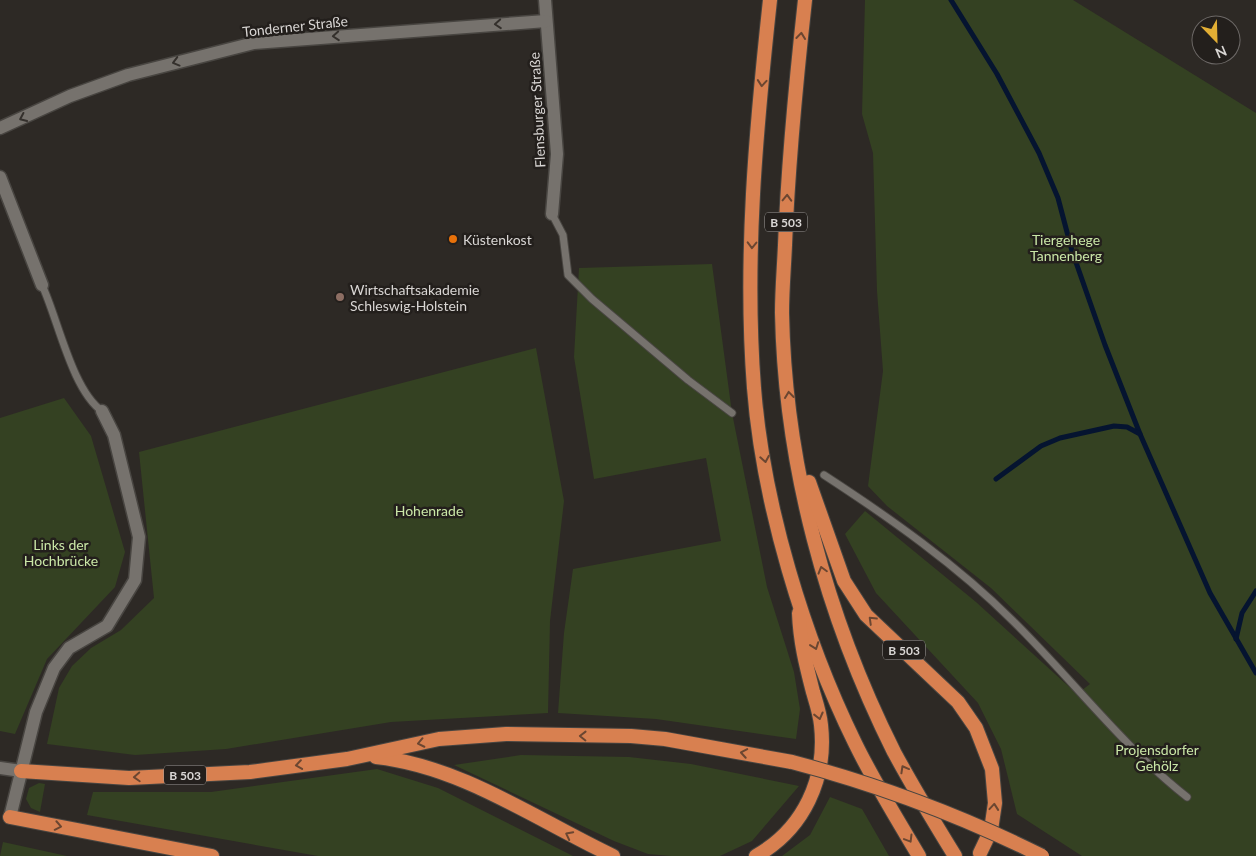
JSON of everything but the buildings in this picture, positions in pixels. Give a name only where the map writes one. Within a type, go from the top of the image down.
[{"type":"highway","name":"B 503","points":[[770,0],[754,168],[751,307],[754,389],[778,535],[798,600],[828,681],[855,744],[919,856]]},
{"type":"highway","name":"B 503","points":[[805,0],[788,175],[782,313],[788,393],[810,529],[829,596],[858,672],[894,752],[955,856]]},
{"type":"highway","name":"B 503","points":[[796,444],[844,581],[866,614],[958,702],[976,728],[992,769],[995,803],[991,830],[980,853]]},
{"type":"highway","points":[[756,856],[784,837],[797,822],[808,804],[820,776],[821,725],[800,641],[798,600]]},
{"type":"highway","name":"B 503","points":[[21,771],[129,778],[250,772],[364,756],[439,739],[506,734],[656,739],[792,762],[855,778],[933,807],[1005,837],[1042,856]]},
{"type":"highway","points":[[364,756],[404,760],[445,773],[613,856]]},
{"type":"highway","points":[[5,816],[212,856]]},
{"type":"street","name":"Flensburger Straße","points":[[545,0],[557,154],[552,214]]},
{"type":"street","name":"Tonderner Straße","points":[[0,128],[70,96],[128,75],[254,42],[546,20]]},
{"type":"street","points":[[0,177],[42,285]]},
{"type":"street","points":[[5,816],[21,771],[36,712],[54,668],[69,648],[107,626],[135,580],[139,536],[114,434],[102,411]]},
{"type":"street","points":[[0,768],[21,771]]},
{"type":"lane","name":"Flensburger Straße","points":[[552,214],[564,235],[568,275],[592,299],[688,380],[732,413]]},
{"type":"lane","points":[[42,285],[79,382],[92,404],[102,411]]},
{"type":"lane","points":[[824,475],[880,511],[959,573],[1013,620],[1141,758],[1187,797]]},
{"type":"green space","name":"Tiergehege Tannenberg","points":[[865,0],[1073,0],[1256,113],[1256,856],[1082,856],[1017,814],[1001,749],[978,703],[876,593],[845,534],[865,511],[976,602],[1077,694],[1090,684],[991,588],[887,506],[868,486],[883,371],[877,291],[873,153],[862,114]]},
{"type":"green space","points":[[712,264],[732,413],[767,587],[794,672],[800,709],[796,739],[656,719],[558,713],[564,633],[573,569],[721,541],[706,458],[594,479],[574,357],[579,268]]},
{"type":"green space","name":"Hohenrade","points":[[536,348],[564,501],[550,621],[548,713],[391,722],[226,749],[135,755],[47,744],[59,688],[72,666],[91,648],[121,630],[154,598],[139,452]]},
{"type":"green space","name":"Links der Hochbrücke","points":[[64,398],[91,436],[125,552],[115,587],[47,659],[15,734],[0,731],[0,418]]},
{"type":"green space","points":[[521,755],[629,757],[691,764],[799,786],[752,841],[720,856],[648,854],[614,841],[454,765]]},
{"type":"green space","points":[[377,769],[438,788],[573,856],[318,856],[87,815],[93,792],[211,792]]},
{"type":"green space","points":[[39,783],[45,784],[40,812],[31,808],[26,799],[29,788]]},
{"type":"green space","points":[[830,797],[862,809],[889,856],[782,856],[810,835]]},
{"type":"green space","points":[[3,842],[67,856],[0,856]]},
{"type":"waterway","points":[[951,0],[997,74],[1039,153],[1058,198],[1072,251],[1105,345],[1140,434],[1210,593],[1256,673]]},
{"type":"waterway","points":[[996,479],[1041,446],[1060,438],[1114,426],[1127,427],[1140,434]]},
{"type":"waterway","points":[[1236,639],[1242,613],[1256,591]]},
{"type":"place","name":"Küstenkost","points":[[453,239]]},
{"type":"place","name":"Wirtschaftsakademie Schleswig-Holstein","points":[[340,297]]},
{"type":"park label","name":"Projensdorfer Gehölz","points":[[1157,758]]}]
